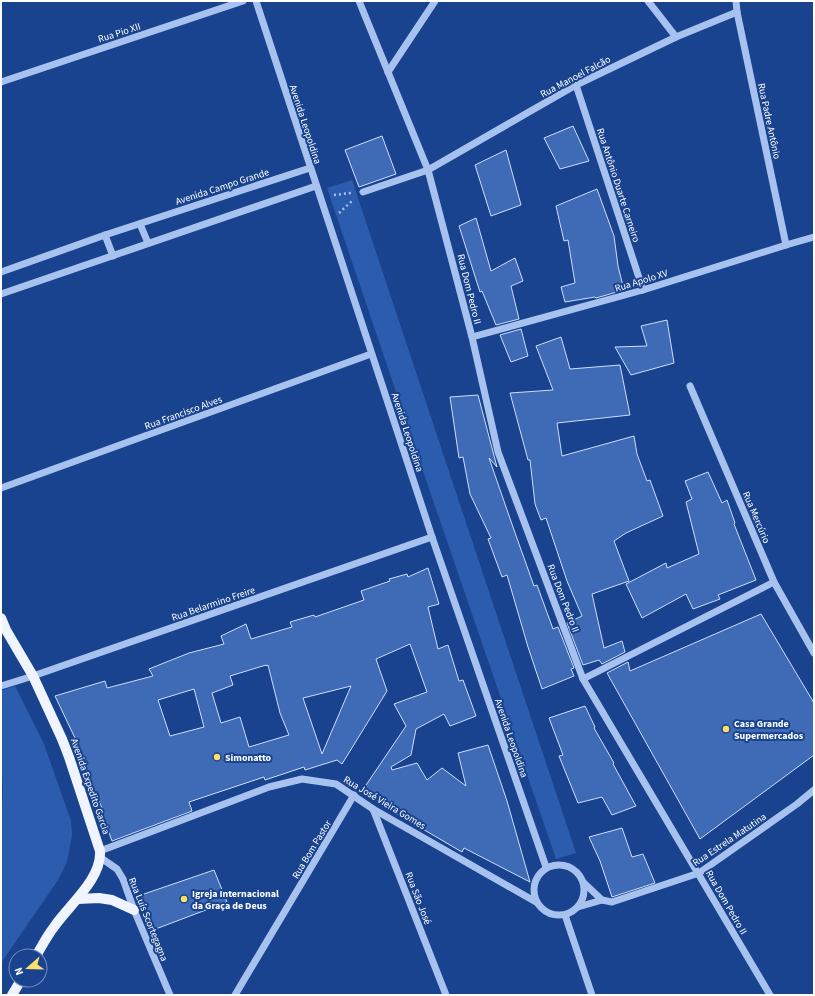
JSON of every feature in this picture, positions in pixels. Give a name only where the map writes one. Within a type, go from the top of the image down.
[{"type":"main road","name":"Avenida Expedito Garcia","points":[[1,618],[6,630],[33,676],[62,739],[100,855]]},
{"type":"main road","points":[[41,948],[54,926],[78,899],[92,878],[100,855]]},
{"type":"main road","points":[[78,899],[99,898],[112,900],[134,910]]},
{"type":"street","name":"Rua Pio XII","points":[[1,82],[243,1]]},
{"type":"street","name":"Avenida Leopoldina","points":[[256,1],[432,537],[546,867]]},
{"type":"street","name":"Rua Dom Pedro II","points":[[359,1],[428,170],[472,337],[498,452],[583,679],[770,995]]},
{"type":"street","points":[[388,72],[435,1]]},
{"type":"street","points":[[648,1],[676,37]]},
{"type":"street","name":"Rua Padre Antônio","points":[[736,1],[737,12],[786,244]]},
{"type":"street","name":"Rua Manoel Falcão","points":[[428,170],[576,85],[676,37],[737,12]]},
{"type":"street","name":"Rua Antônio Duarte Carneiro","points":[[576,85],[643,290]]},
{"type":"street","name":"Avenida Campo Grande","points":[[1,272],[105,235],[310,168]]},
{"type":"street","points":[[363,192],[428,170]]},
{"type":"street","points":[[1,294],[316,186]]},
{"type":"street","points":[[140,224],[148,244]]},
{"type":"street","points":[[105,235],[113,256]]},
{"type":"street","name":"Rua Apolo XV","points":[[472,337],[643,290],[786,244],[813,239]]},
{"type":"street","name":"Rua Francisco Alves","points":[[1,488],[371,354]]},
{"type":"street","name":"Rua Mercúrio","points":[[690,386],[774,582],[814,653]]},
{"type":"street","name":"Rua Belarmino Freire","points":[[1,686],[432,537]]},
{"type":"street","points":[[583,679],[774,582]]},
{"type":"street","name":"Rua José Vieira Gomes","points":[[100,855],[269,787],[302,779],[336,784],[373,809],[536,902]]},
{"type":"street","name":"Rua Estrela Matutina","points":[[578,907],[602,900],[612,902],[699,873],[797,804],[814,790]]},
{"type":"street","name":"Rua Bom Pastor","points":[[235,995],[354,796]]},
{"type":"street","name":"Rua São José","points":[[373,809],[446,995]]},
{"type":"street","name":"Rua Luís Scortegagna","points":[[100,855],[117,869],[123,879],[134,910],[170,995]]},
{"type":"street","points":[[584,883],[584,896],[578,907],[565,915],[554,915],[544,911],[536,902],[533,890],[537,876],[546,867],[558,864],[569,866],[578,873],[584,883],[602,900]]},
{"type":"street","points":[[565,915],[592,995]]},
{"type":"path","points":[[319,196],[363,192]]},
{"type":"path","points":[[328,222],[363,192]]},
{"type":"shaded area","points":[[352,180],[576,853],[556,859],[327,188]]},
{"type":"shaded area","points":[[15,686],[44,744],[71,821],[72,835],[67,862],[58,880],[11,948],[8,948],[8,953],[1,963],[1,829],[3,791],[1,754],[1,691]]},
{"type":"building","points":[[573,126],[589,161],[560,169],[544,138]]},
{"type":"building","points":[[382,136],[396,174],[359,187],[345,150]]},
{"type":"building","points":[[506,150],[521,205],[491,216],[475,165]]},
{"type":"building","points":[[597,189],[614,236],[618,266],[624,290],[596,298],[565,302],[561,287],[575,283],[568,240],[564,241],[556,206]]},
{"type":"building","points":[[476,218],[491,271],[515,258],[523,281],[511,286],[519,319],[496,325],[482,291],[480,292],[459,226]]},
{"type":"building","points":[[667,320],[674,363],[631,375],[615,347],[647,346],[641,326]]},
{"type":"building","points":[[521,329],[528,356],[511,362],[500,335]]},
{"type":"building","points":[[561,337],[570,369],[620,365],[630,415],[557,423],[562,456],[634,436],[637,454],[647,481],[650,480],[663,516],[626,533],[614,541],[629,581],[592,594],[604,648],[622,641],[625,652],[602,664],[599,660],[583,665],[567,623],[582,616],[567,581],[546,518],[541,520],[535,504],[530,460],[528,460],[510,393],[553,390],[536,346]]},
{"type":"building","points":[[478,395],[497,467],[489,458],[514,530],[534,586],[537,585],[553,629],[558,627],[574,668],[571,669],[574,676],[542,689],[507,575],[502,577],[488,539],[491,538],[470,494],[463,457],[459,458],[450,397]]},
{"type":"building","points":[[708,472],[722,503],[727,500],[735,523],[734,524],[756,580],[718,595],[720,599],[693,609],[686,594],[642,618],[626,584],[666,563],[667,568],[699,554],[686,502],[692,499],[685,481]]},
{"type":"building","points":[[428,568],[439,604],[428,607],[438,649],[448,645],[459,681],[463,680],[476,716],[450,726],[444,714],[416,729],[411,755],[391,767],[392,770],[417,763],[427,780],[442,768],[466,786],[458,753],[488,745],[507,801],[530,882],[464,848],[462,852],[380,804],[364,788],[406,726],[394,704],[427,692],[410,644],[376,659],[387,691],[342,764],[337,760],[305,770],[304,767],[265,780],[264,777],[189,802],[192,811],[112,841],[100,808],[102,808],[84,768],[87,767],[55,696],[105,681],[107,688],[153,676],[149,669],[189,653],[224,644],[221,636],[246,624],[251,639],[292,627],[290,622],[314,615],[315,617],[364,600],[361,591],[390,581],[389,579],[407,574],[408,577]],"holes":[[[268,665],[280,713],[289,735],[249,747],[240,717],[221,723],[212,693],[233,685],[230,676]],[[351,686],[322,754],[303,698]],[[194,689],[204,727],[170,736],[158,700]]]},
{"type":"building","name":"Casa Grande Supermercados","points":[[761,614],[814,703],[814,755],[700,839],[607,673],[628,662],[630,671]]},
{"type":"building","points":[[585,706],[595,727],[594,728],[636,806],[612,815],[602,797],[578,803],[559,756],[563,755],[549,718]]},
{"type":"building","points":[[622,828],[632,857],[643,854],[655,883],[612,897],[600,861],[589,837]]},
{"type":"building","name":"Igreja Internacional da Graça de Deus","points":[[214,870],[227,902],[153,930],[141,895]]},
{"type":"place","name":"Casa Grande Supermercados","points":[[726,729]]},
{"type":"place","name":"Simonatto","points":[[217,757]]},
{"type":"place","name":"Igreja Internacional da Graça de Deus","points":[[184,899]]}]
